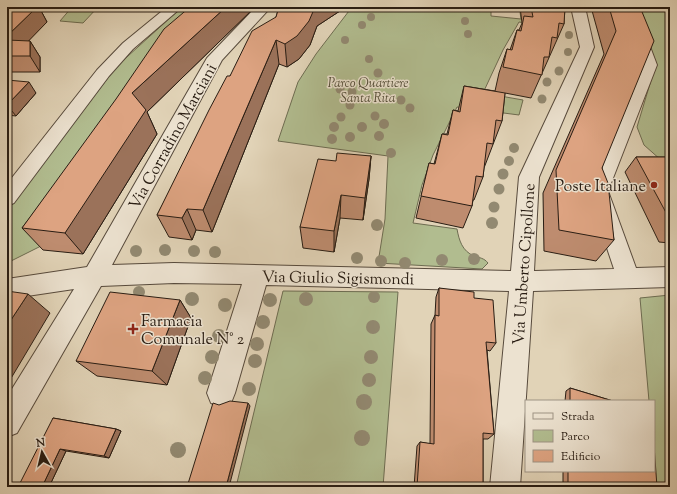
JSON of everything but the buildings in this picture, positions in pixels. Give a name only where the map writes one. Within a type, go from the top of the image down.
[{"type":"street","points":[[7,198],[103,73],[128,46],[175,7]]},
{"type":"street","name":"Via Corradino Marciani","points":[[7,423],[94,276],[215,58],[264,7]]},
{"type":"street","name":"Via Umberto Cipollone","points":[[506,487],[529,177],[587,47],[578,7]]},
{"type":"street","points":[[628,7],[649,65],[598,191],[629,279]]},
{"type":"street","name":"Via Giulio Sigismondi","points":[[7,289],[94,276],[174,273],[522,282],[670,277]]},
{"type":"street","points":[[220,394],[257,275]]},
{"type":"green space","points":[[72,7],[98,7],[83,23],[60,21]]},
{"type":"green space","points":[[182,7],[219,7],[41,246],[7,263],[7,211],[117,66]]},
{"type":"green space","name":"Parco Quartiere Santa Rita","points":[[352,7],[491,7],[491,16],[521,19],[520,12],[561,15],[545,26],[519,22],[503,50],[483,93],[523,100],[519,115],[457,107],[433,155],[422,185],[413,223],[457,229],[460,241],[464,248],[470,254],[483,259],[488,263],[482,269],[378,263],[385,219],[388,156],[278,141],[298,82],[316,54]]},
{"type":"green space","points":[[634,7],[670,7],[670,168],[644,145],[637,127],[655,67]]},
{"type":"green space","points":[[283,291],[398,292],[383,487],[236,487]]},
{"type":"green space","points":[[670,295],[670,487],[656,487],[655,400],[649,400],[640,298]]},
{"type":"place","name":"Poste Italiane","points":[[654,185]]},
{"type":"place","name":"Farmacia Comunale N° 2","points":[[133,329]]}]
